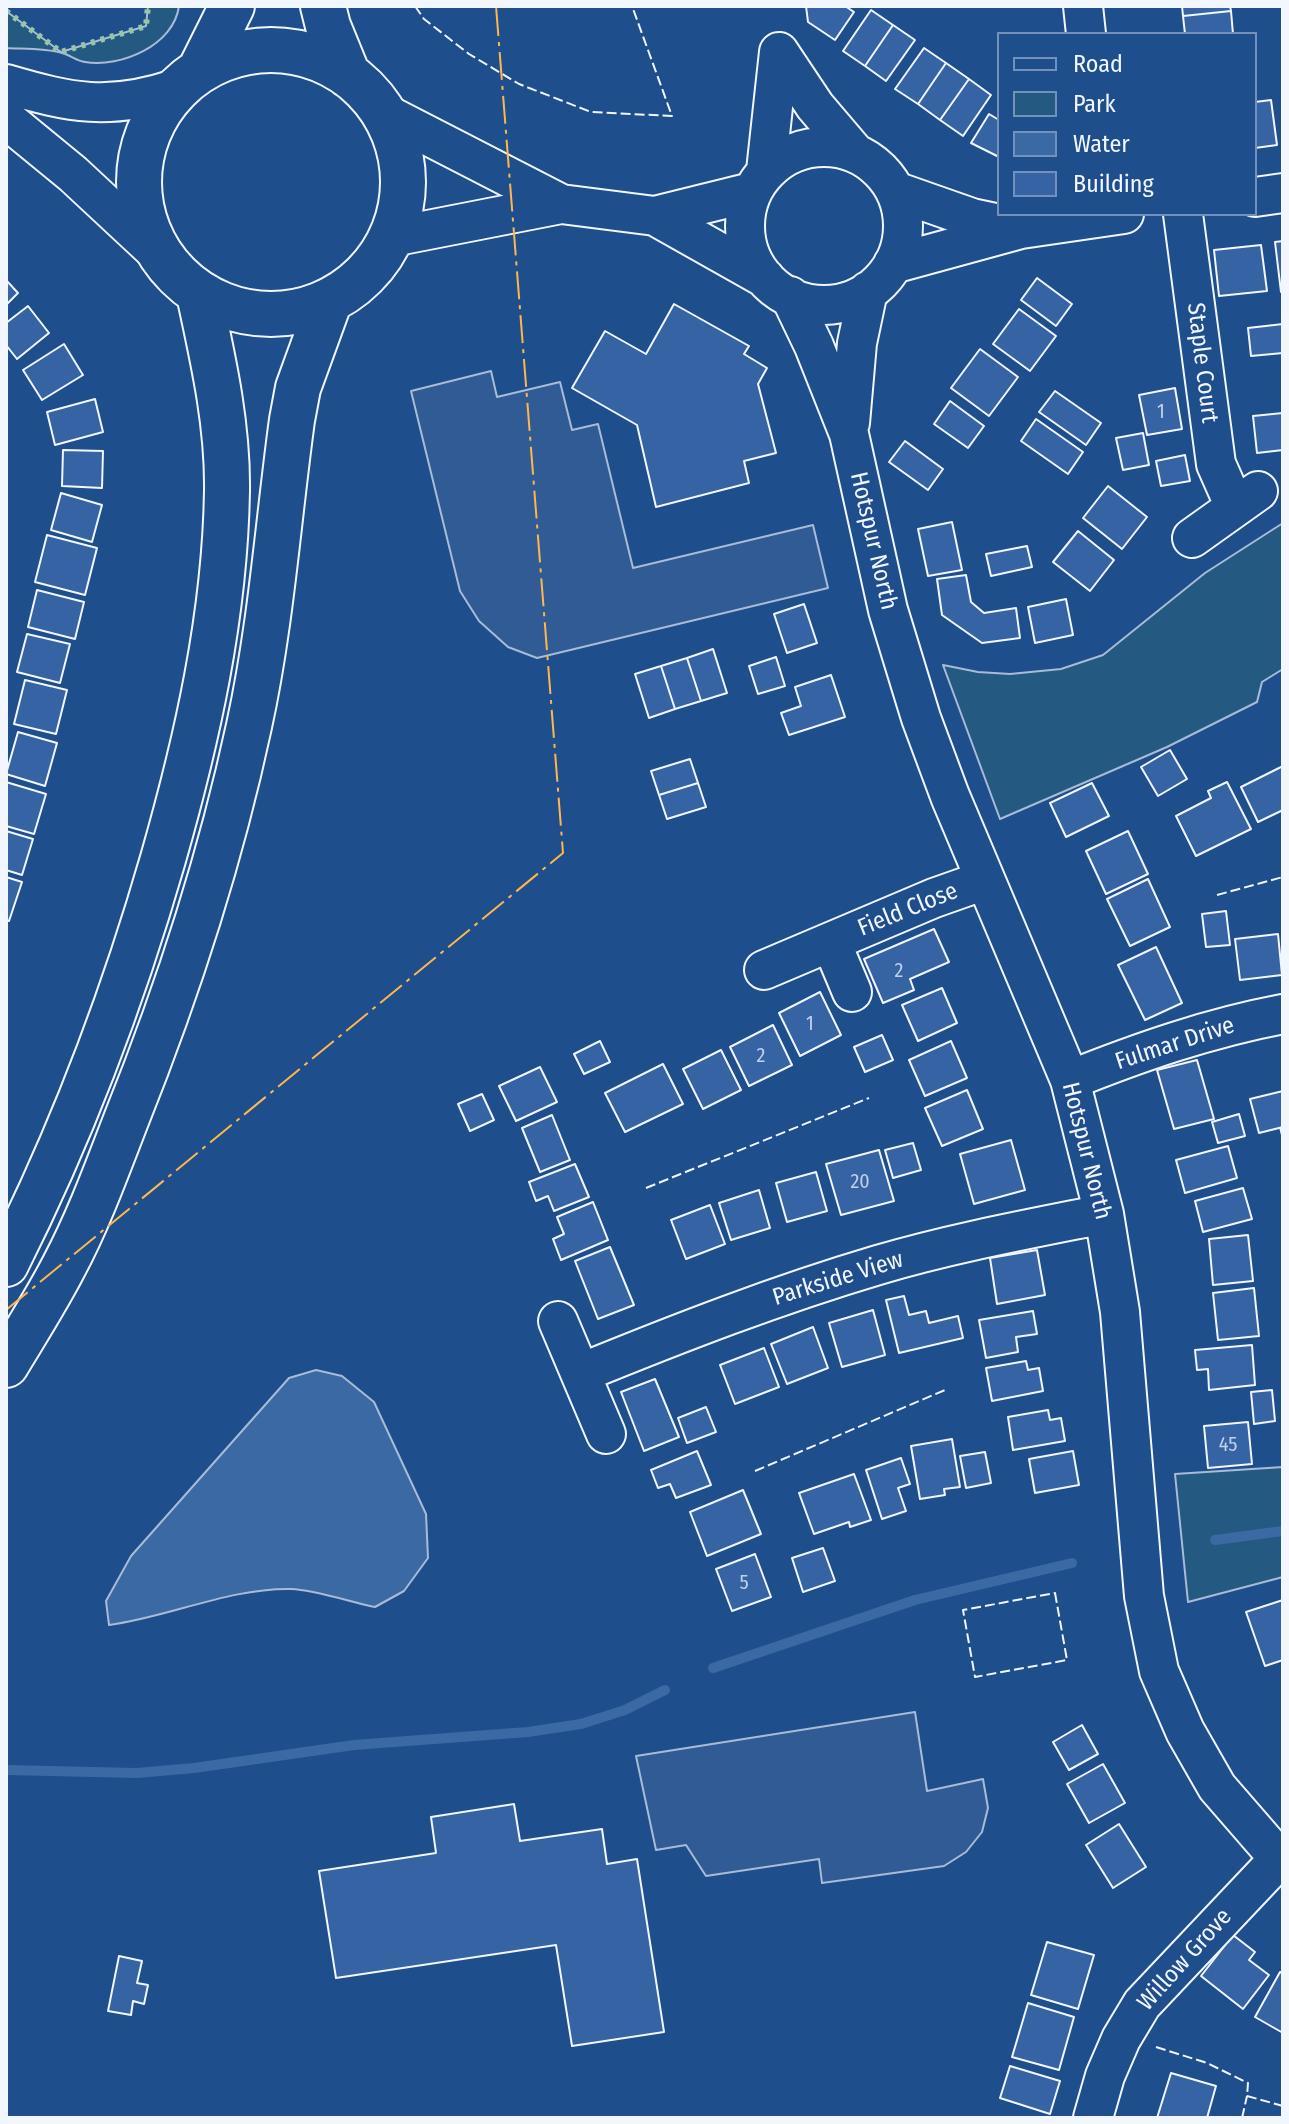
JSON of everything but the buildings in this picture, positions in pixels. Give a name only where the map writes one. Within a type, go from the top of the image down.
[{"type":"main road","points":[[188,78],[240,54],[300,53],[348,75],[371,95],[386,114],[396,136],[403,166],[401,204],[392,237],[368,273],[330,300],[290,312],[237,310],[199,294],[177,276],[148,234],[141,184],[143,157],[151,129],[160,110],[188,78],[232,6]]},
{"type":"main road","points":[[323,6],[348,75]]},
{"type":"main road","points":[[6,1264],[48,1177],[135,950],[185,778],[211,661],[227,491],[218,381],[199,294]]},
{"type":"main road","points":[[6,1365],[65,1265],[98,1192],[166,1020],[189,947],[232,797],[249,724],[263,649],[298,388],[330,300]]},
{"type":"street","points":[[1083,6],[1086,32]]},
{"type":"street","points":[[777,287],[751,256],[745,217],[759,182],[779,52],[815,106],[855,153],[879,168],[895,191],[903,227],[902,240],[881,278]]},
{"type":"street","points":[[6,84],[70,100],[126,103],[188,78]]},
{"type":"street","points":[[386,114],[561,204]]},
{"type":"street","points":[[6,119],[73,174],[161,256]]},
{"type":"street","points":[[655,216],[759,182],[787,155],[827,146],[855,153]]},
{"type":"street","points":[[895,191],[972,218],[1021,229]]},
{"type":"street","points":[[1257,197],[1283,193]]},
{"type":"street","points":[[392,237],[561,204],[655,216],[777,287],[824,305],[847,301],[881,278],[1021,229],[1110,216]]},
{"type":"street","name":"Staple Court","points":[[1183,216],[1216,464],[1247,499],[1192,538]]},
{"type":"street","name":"Hotspur North","points":[[849,434],[854,365],[881,278]]},
{"type":"street","name":"Hotspur North","points":[[777,287],[814,346],[849,434],[865,517],[892,624],[925,729],[1070,1080],[1104,1214],[1120,1312],[1144,1596],[1159,1671],[1185,1731],[1217,1787],[1281,1861]]},
{"type":"street","name":"Field Close","points":[[764,970],[985,880]]},
{"type":"street","name":"Field Close","points":[[831,942],[852,992]]},
{"type":"street","name":"Fulmar Drive","points":[[1070,1080],[1229,1024],[1283,1014]]},
{"type":"street","name":"Parkside View","points":[[581,1373],[778,1297],[881,1264],[981,1238],[1104,1214]]},
{"type":"street","points":[[558,1321],[606,1434]]},
{"type":"street","name":"Willow Grove","points":[[1093,2118],[1105,2076],[1121,2039],[1142,2004],[1281,1861]]},
{"type":"green space","points":[[148,6],[179,6],[167,32],[144,51],[129,57],[99,63],[85,62],[55,51],[6,48],[6,11],[61,52],[146,26]]},
{"type":"green space","points":[[1283,523],[1283,669],[1262,682],[1257,702],[1167,747],[1000,819],[943,665],[1010,674],[1061,669],[1103,655],[1205,573]]},
{"type":"green space","points":[[1283,1467],[1283,1577],[1188,1602],[1175,1474]]},
{"type":"shaded area","points":[[491,371],[497,397],[560,382],[572,430],[598,424],[633,568],[813,525],[828,588],[537,658],[508,647],[479,621],[460,591],[411,391]]},
{"type":"shaded area","points":[[915,1712],[927,1791],[983,1779],[988,1808],[982,1832],[966,1852],[944,1866],[822,1883],[819,1859],[706,1876],[686,1845],[656,1850],[636,1756]]},
{"type":"water","points":[[316,1370],[342,1376],[374,1402],[426,1514],[428,1558],[404,1591],[375,1607],[301,1590],[268,1590],[109,1625],[106,1601],[131,1556],[289,1378]]},
{"type":"waterway","points":[[1215,1540],[1283,1531]]},
{"type":"waterway","points":[[713,1668],[915,1600],[1072,1563]]},
{"type":"waterway","points":[[6,1770],[137,1773],[354,1745],[528,1732],[581,1724],[625,1710],[665,1690]]},
{"type":"hedge","points":[[6,11],[61,52],[146,26],[148,6]]},
{"type":"fence","points":[[415,6],[424,19],[469,54],[519,84],[591,112],[672,116],[632,6]]},
{"type":"fence","points":[[1217,895],[1283,877]]},
{"type":"fence","points":[[646,1188],[869,1098]]},
{"type":"fence","points":[[1280,1127],[1283,1139]]},
{"type":"fence","points":[[755,1471],[945,1390]]},
{"type":"fence","points":[[1055,1593],[1067,1660],[975,1677],[963,1610],[1055,1593]]},
{"type":"fence","points":[[1156,2047],[1207,2063],[1248,2083],[1247,2096],[1283,2106]]},
{"type":"fence","points":[[1242,2118],[1247,2096]]},
{"type":"power","points":[[6,1310],[563,853],[496,6]]}]
